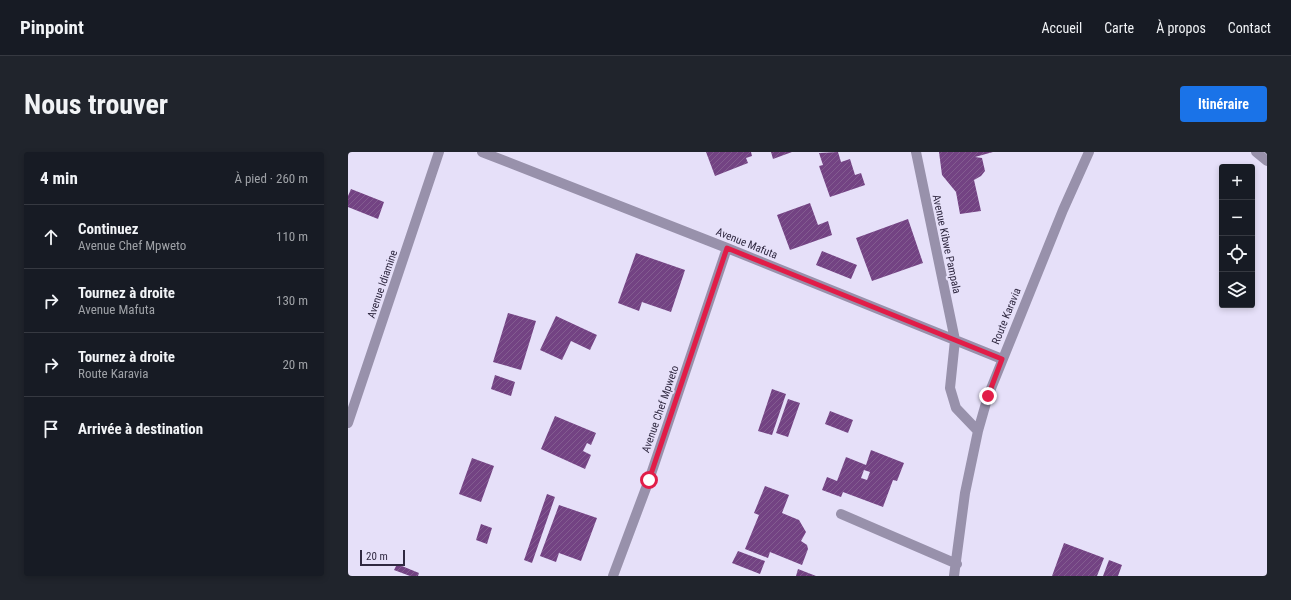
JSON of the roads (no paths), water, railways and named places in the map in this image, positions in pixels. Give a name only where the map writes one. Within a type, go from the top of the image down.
[{"type":"street","name":"Avenue Idiamine","points":[[348,423],[439,152]]},
{"type":"street","name":"Avenue Mafuta","points":[[483,152],[727,248],[1002,359]]},
{"type":"street","name":"Avenue Kibwe Pampala","points":[[916,152],[955,340],[950,388],[956,408],[978,431]]},
{"type":"street","name":"Route Karavia","points":[[954,576],[957,564],[965,494],[978,431],[1002,359],[1063,210],[1089,152]]},
{"type":"street","points":[[1256,152],[1267,162]]},
{"type":"street","name":"Avenue Chef Mpweto","points":[[613,576],[649,480],[727,248]]},
{"type":"street","points":[[841,514],[957,564]]}]
